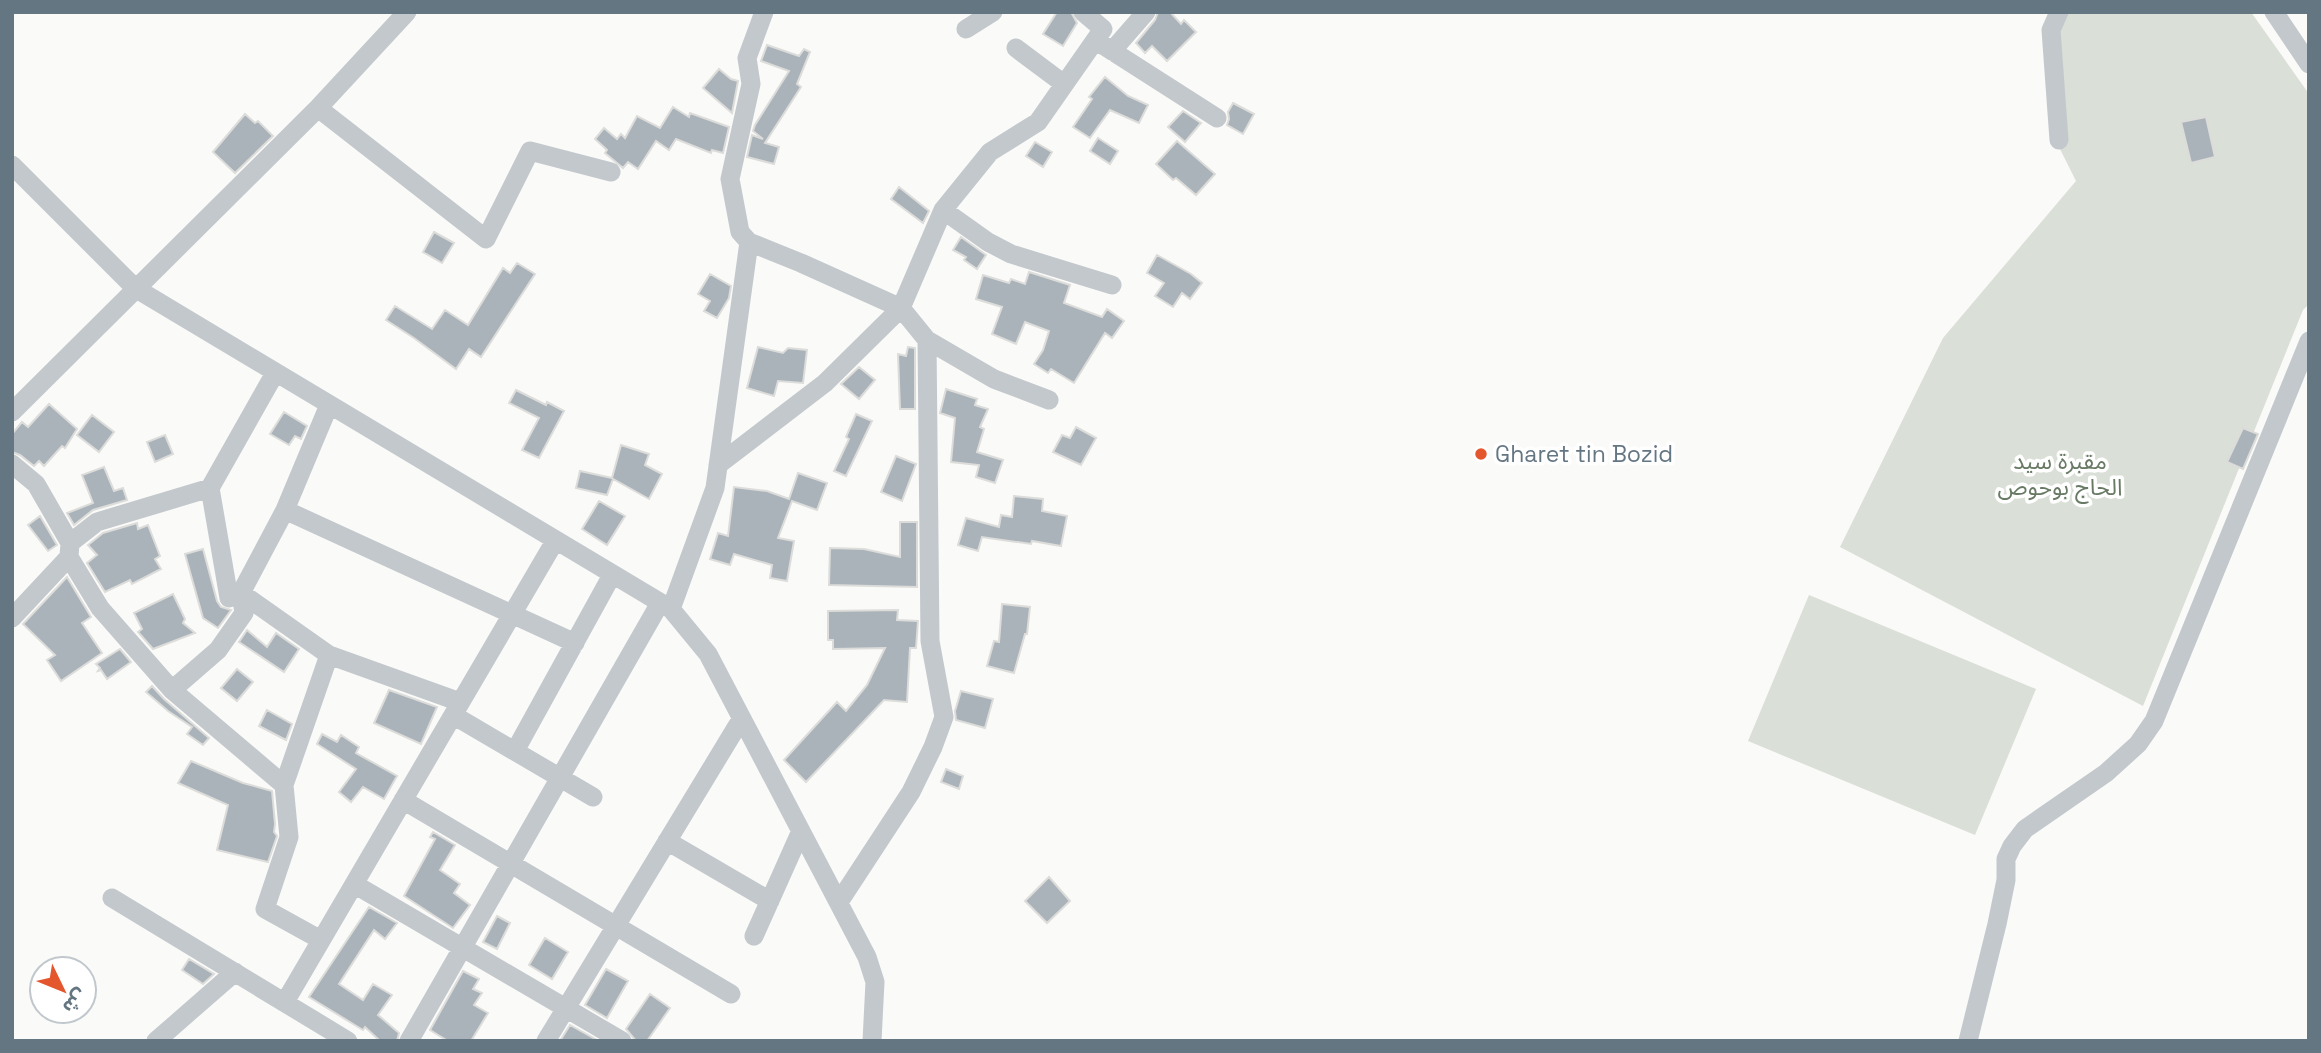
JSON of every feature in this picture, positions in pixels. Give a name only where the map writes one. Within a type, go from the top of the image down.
[{"type":"street","points":[[12,412],[318,108],[407,12]]},
{"type":"street","points":[[764,12],[747,58],[751,84],[730,179],[740,232],[749,242],[901,308],[927,340],[994,379],[1049,400]]},
{"type":"street","points":[[966,29],[993,12]]},
{"type":"street","points":[[1083,12],[1103,29],[1103,45]]},
{"type":"street","points":[[718,465],[825,383],[901,308],[943,210],[990,152],[1038,122],[1065,84],[1103,45],[1146,12]]},
{"type":"street","points":[[2059,12],[2051,30],[2059,140]]},
{"type":"street","points":[[2274,12],[2309,65]]},
{"type":"street","points":[[1103,45],[1217,118]]},
{"type":"street","points":[[1016,48],[1065,84]]},
{"type":"street","points":[[318,108],[486,239],[530,151],[611,172]]},
{"type":"street","points":[[12,165],[135,288],[666,606],[708,654],[867,957],[875,982],[872,1041]]},
{"type":"street","points":[[943,210],[988,242],[1011,254],[1112,285]]},
{"type":"street","points":[[412,1040],[560,778],[666,606],[715,488],[749,242]]},
{"type":"street","points":[[839,902],[911,792],[944,717],[930,641],[927,340]]},
{"type":"street","points":[[1968,1041],[1997,924],[2006,880],[2006,859],[2012,846],[2025,829],[2106,774],[2138,744],[2154,721],[2309,341]]},
{"type":"street","points":[[241,593],[229,598],[210,488],[275,373]]},
{"type":"street","points":[[172,690],[218,650],[244,613],[241,593],[285,510],[329,405]]},
{"type":"street","points":[[12,464],[36,484],[100,608],[172,690],[284,785]]},
{"type":"street","points":[[12,618],[97,522],[210,488]]},
{"type":"street","points":[[285,510],[575,643]]},
{"type":"street","points":[[285,1002],[555,541]]},
{"type":"street","points":[[515,751],[612,575]]},
{"type":"street","points":[[241,593],[329,655],[457,708],[515,751],[593,797]]},
{"type":"street","points":[[321,940],[265,909],[289,837],[284,785],[329,655]]},
{"type":"street","points":[[546,1041],[742,718]]},
{"type":"street","points":[[403,800],[731,994]]},
{"type":"street","points":[[754,936],[801,831]]},
{"type":"street","points":[[667,841],[770,901]]},
{"type":"street","points":[[354,884],[622,1041]]},
{"type":"street","points":[[112,898],[348,1041]]},
{"type":"street","points":[[156,1041],[235,972]]},
{"type":"green space","name":"مقبرة سيد الحاج بوحوص","points":[[2055,12],[2251,12],[2309,94],[2309,304],[2303,310],[2143,706],[1840,547],[1943,338],[2076,181],[2058,145]]},
{"type":"green space","points":[[1809,595],[2036,689],[1975,835],[1748,741]]},
{"type":"building","points":[[1057,12],[1071,12],[1077,23],[1063,46],[1043,34]]},
{"type":"building","points":[[1158,12],[1170,12],[1181,24],[1184,20],[1196,32],[1167,61],[1152,46],[1145,53],[1136,43],[1155,20]]},
{"type":"building","points":[[767,45],[799,56],[804,49],[810,52],[797,84],[801,87],[765,143],[779,147],[774,164],[747,157],[752,135],[763,139],[753,131],[755,125],[789,71],[761,61]]},
{"type":"building","points":[[719,69],[738,81],[732,113],[703,88]]},
{"type":"building","points":[[1105,77],[1128,96],[1148,105],[1139,123],[1110,110],[1090,138],[1073,127],[1092,99],[1089,97]]},
{"type":"building","points":[[1233,103],[1254,114],[1243,134],[1227,125],[1228,112]]},
{"type":"building","points":[[673,107],[689,117],[690,113],[729,127],[723,153],[712,150],[711,153],[676,139],[669,150],[656,141],[638,169],[628,162],[623,168],[605,153],[607,150],[595,139],[604,128],[617,139],[621,134],[625,138],[637,116],[660,128]]},
{"type":"building","points":[[1183,111],[1201,123],[1185,142],[1168,127]]},
{"type":"building","points":[[245,114],[255,123],[258,121],[273,136],[235,173],[213,152]]},
{"type":"building","points":[[2206,117],[2215,157],[2191,163],[2181,122]]},
{"type":"building","points":[[1098,138],[1118,151],[1110,164],[1090,151]]},
{"type":"building","points":[[1177,141],[1215,174],[1196,195],[1176,178],[1173,180],[1156,164]]},
{"type":"building","points":[[1035,142],[1052,152],[1043,167],[1026,156]]},
{"type":"building","points":[[899,187],[929,211],[923,223],[891,199]]},
{"type":"building","points":[[434,232],[454,243],[442,263],[423,252]]},
{"type":"building","points":[[961,237],[986,255],[977,269],[964,260],[966,257],[953,250]]},
{"type":"building","points":[[1157,255],[1202,283],[1190,299],[1182,293],[1173,307],[1155,296],[1164,283],[1147,273]]},
{"type":"building","points":[[517,263],[535,274],[481,357],[469,349],[456,369],[386,320],[395,306],[432,329],[445,310],[468,325],[503,268],[510,273]]},
{"type":"building","points":[[1029,272],[1070,285],[1064,303],[1102,317],[1107,309],[1124,321],[1112,338],[1105,333],[1074,383],[1051,369],[1048,373],[1034,364],[1043,350],[1049,331],[1025,322],[1016,344],[992,334],[1002,307],[976,299],[983,275],[1009,283],[1011,279],[1025,284]]},
{"type":"building","points":[[710,274],[731,286],[729,298],[717,318],[704,311],[710,301],[698,294]]},
{"type":"building","points":[[758,347],[783,353],[788,348],[807,350],[803,383],[778,381],[774,396],[747,388]]},
{"type":"building","points":[[908,347],[915,348],[915,409],[900,409],[898,354],[906,356]]},
{"type":"building","points":[[859,367],[875,380],[859,399],[841,384]]},
{"type":"building","points":[[946,389],[977,399],[975,405],[988,409],[980,427],[984,429],[977,452],[1003,460],[995,483],[976,477],[979,465],[951,462],[955,418],[940,413]]},
{"type":"building","points":[[516,390],[564,411],[539,458],[522,450],[539,418],[509,403]]},
{"type":"building","points":[[49,404],[77,429],[65,448],[62,446],[44,466],[39,461],[34,466],[12,452],[12,434],[22,422],[28,427]]},
{"type":"building","points":[[284,412],[307,426],[301,439],[295,436],[289,445],[270,434]]},
{"type":"building","points":[[856,414],[872,421],[846,476],[834,471],[849,439],[846,437]]},
{"type":"building","points":[[92,415],[114,432],[99,452],[77,435]]},
{"type":"building","points":[[1076,427],[1096,438],[1081,465],[1053,452],[1062,435],[1070,438]]},
{"type":"building","points":[[2243,428],[2258,434],[2243,469],[2227,462]]},
{"type":"building","points":[[165,435],[173,454],[155,462],[147,442]]},
{"type":"building","points":[[621,445],[649,454],[645,465],[662,474],[649,499],[613,479],[607,495],[576,488],[580,471],[612,478]]},
{"type":"building","points":[[896,456],[916,464],[902,501],[881,492]]},
{"type":"building","points":[[104,467],[114,491],[123,488],[127,500],[93,510],[74,525],[67,513],[93,503],[82,475]]},
{"type":"building","points":[[798,473],[827,483],[817,510],[792,501],[778,538],[794,541],[787,581],[770,578],[772,565],[734,554],[730,565],[710,559],[718,533],[728,536],[734,487],[767,491],[789,499]]},
{"type":"building","points":[[1014,496],[1043,499],[1042,511],[1067,516],[1061,546],[982,537],[978,551],[958,545],[966,518],[999,527],[1001,515],[1012,517]]},
{"type":"building","points":[[599,501],[625,516],[607,545],[582,529]]},
{"type":"building","points":[[40,516],[57,545],[48,551],[28,525]]},
{"type":"building","points":[[900,522],[917,522],[917,587],[829,585],[830,548],[864,549],[900,557]]},
{"type":"building","points":[[137,523],[138,529],[148,525],[160,556],[155,559],[161,569],[132,584],[130,580],[105,592],[87,563],[97,555],[88,545],[103,533]]},
{"type":"building","points":[[203,549],[217,601],[221,607],[231,610],[218,628],[203,618],[185,554]]},
{"type":"building","points":[[67,577],[91,617],[82,623],[102,653],[61,681],[47,660],[55,655],[23,624]]},
{"type":"building","points":[[173,594],[185,619],[183,623],[195,633],[153,649],[138,632],[142,629],[134,613]]},
{"type":"building","points":[[1002,604],[1030,607],[1027,634],[1014,673],[987,666],[994,641],[999,642]]},
{"type":"building","points":[[898,610],[897,620],[918,621],[916,648],[910,648],[907,702],[884,700],[806,782],[784,760],[837,702],[846,711],[867,685],[885,648],[833,649],[833,640],[828,640],[828,611]]},
{"type":"building","points":[[247,630],[267,647],[276,633],[299,649],[284,672],[239,642]]},
{"type":"building","points":[[120,649],[131,662],[107,679],[101,670],[98,671],[100,668],[96,664]]},
{"type":"building","points":[[237,669],[253,682],[237,701],[221,688]]},
{"type":"building","points":[[152,686],[209,738],[203,745],[187,734],[192,727],[146,692]]},
{"type":"building","points":[[389,690],[437,707],[421,744],[374,723]]},
{"type":"building","points":[[961,691],[993,699],[985,728],[956,720],[955,711]]},
{"type":"building","points":[[267,710],[292,724],[286,740],[259,726]]},
{"type":"building","points":[[322,734],[337,742],[341,735],[359,747],[356,753],[397,776],[384,799],[363,787],[351,802],[339,792],[356,769],[317,744]]},
{"type":"building","points":[[191,761],[243,783],[272,791],[274,832],[277,836],[268,862],[217,850],[228,805],[178,783]]},
{"type":"building","points":[[946,769],[963,776],[959,789],[941,782]]},
{"type":"building","points":[[433,832],[455,845],[440,870],[460,884],[454,893],[470,905],[453,928],[404,896],[435,839],[430,837]]},
{"type":"building","points":[[1049,877],[1070,901],[1047,923],[1025,901]]},
{"type":"building","points":[[369,907],[397,923],[385,939],[374,930],[339,984],[363,1000],[373,984],[392,995],[378,1015],[399,1033],[397,1041],[380,1041],[365,1027],[363,1030],[309,997]]},
{"type":"building","points":[[497,916],[510,923],[497,949],[483,942]]},
{"type":"building","points":[[545,938],[568,952],[552,979],[529,965]]},
{"type":"building","points":[[189,959],[214,974],[203,984],[182,970]]},
{"type":"building","points":[[606,969],[628,981],[607,1018],[585,1005]]},
{"type":"building","points":[[463,971],[479,979],[473,989],[482,993],[474,1005],[488,1013],[471,1041],[448,1041],[430,1030]]},
{"type":"building","points":[[650,994],[670,1008],[647,1041],[636,1041],[626,1029]]},
{"type":"building","points":[[570,1025],[595,1039],[594,1041],[560,1041]]},
{"type":"place","name":"Gharet tin Bozid","points":[[1481,454]]}]
